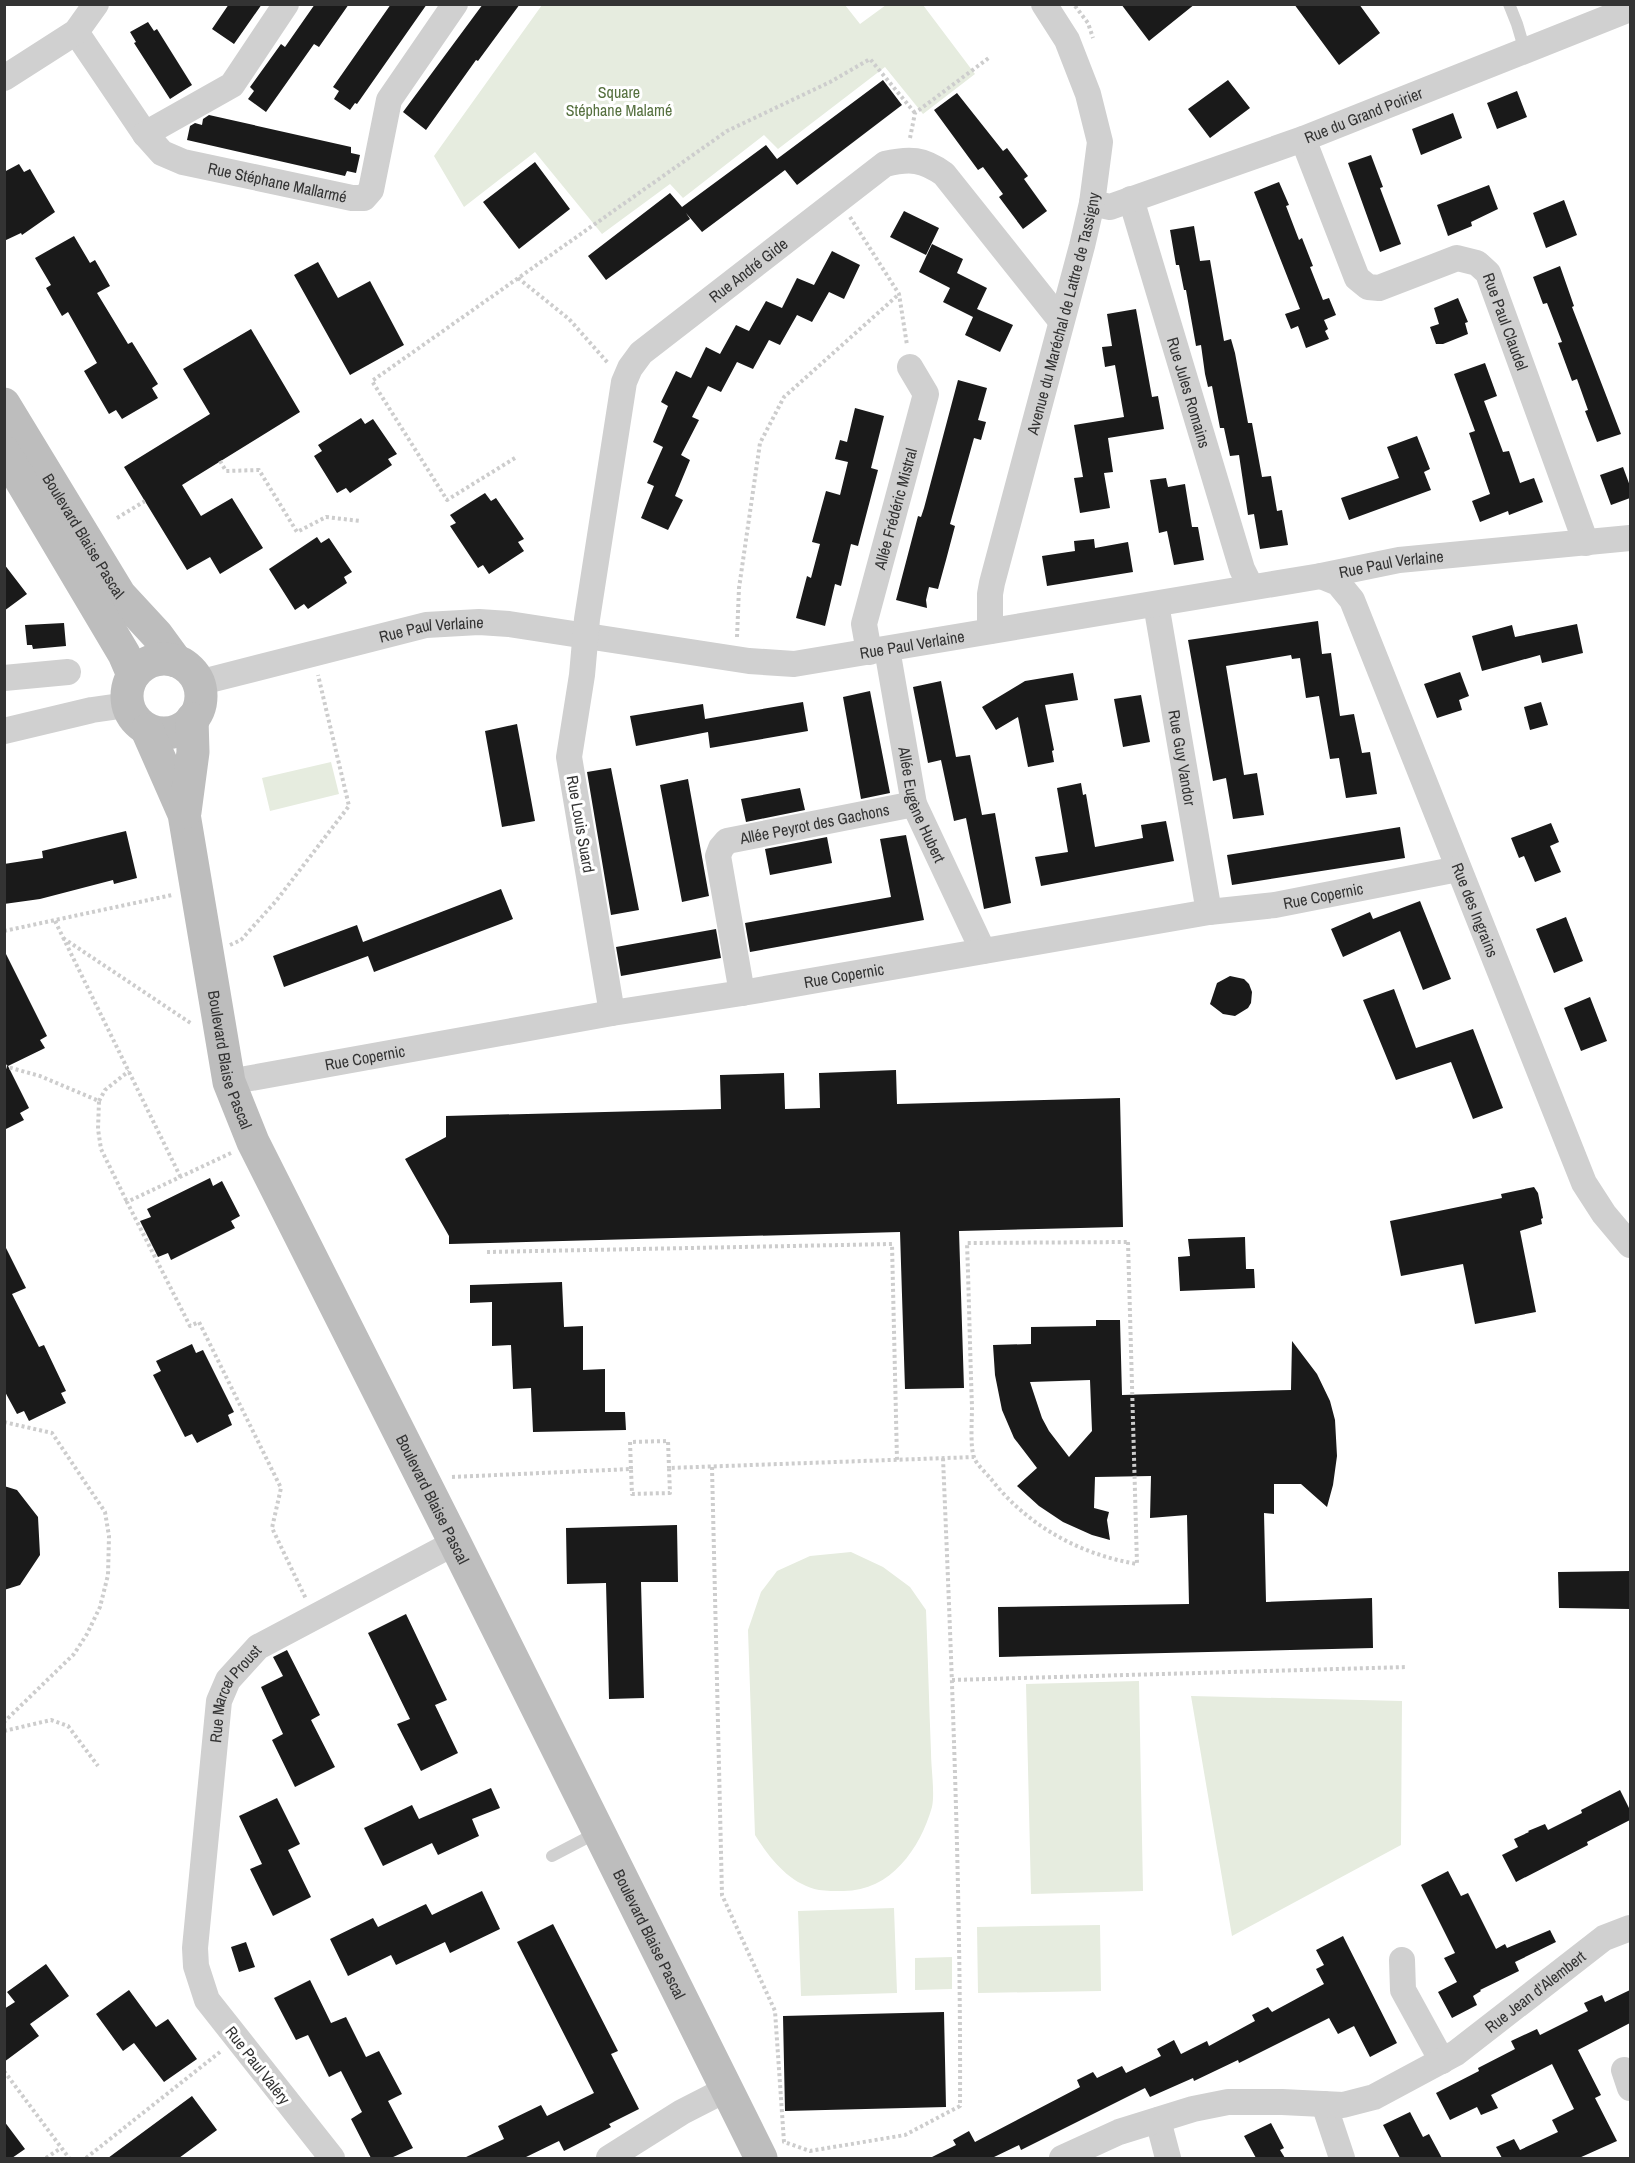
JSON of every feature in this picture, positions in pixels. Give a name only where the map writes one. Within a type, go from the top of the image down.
[{"type":"street","points":[[4,78],[76,32],[96,4]]},
{"type":"street","points":[[146,134],[232,85],[286,4]]},
{"type":"street","name":"Rue Stéphane Mallarmé","points":[[76,32],[146,134],[162,153],[183,162],[352,198],[364,198],[371,190],[389,100],[455,4]]},
{"type":"street","name":"Avenue du Maréchal de Lattre de Tassigny","points":[[990,631],[992,583],[1092,204],[1100,142],[1088,94],[1068,40],[1044,4]]},
{"type":"street","name":"Rue du Grand Poirier","points":[[1092,204],[1110,207],[1303,140],[1525,51],[1619,10]]},
{"type":"street","name":"Rue Paul Claudel","points":[[1303,140],[1357,278],[1368,287],[1379,288],[1458,258],[1477,263],[1488,273],[1586,543]]},
{"type":"street","points":[[905,160],[930,164],[944,174],[1061,321]]},
{"type":"street","name":"Rue André Gide","points":[[586,635],[624,382],[630,368],[641,353],[885,164],[905,160]]},
{"type":"street","name":"Rue Jules Romains","points":[[1131,199],[1242,569],[1251,587]]},
{"type":"street","name":"Allée Frédéric Mistral","points":[[878,650],[864,624],[926,394],[910,367]]},
{"type":"street","name":"Boulevard Blaise Pascal","points":[[4,404],[120,595],[187,672],[201,697],[199,708],[192,719],[193,752],[184,814]]},
{"type":"street","name":"Boulevard Blaise Pascal","points":[[4,453],[124,654],[136,703],[184,814],[229,1082],[253,1143],[762,2158]]},
{"type":"street","name":"Rue Paul Verlaine","points":[[187,672],[313,654],[426,625],[479,622],[586,635],[771,664],[794,664],[1321,576],[1400,560],[1630,538]]},
{"type":"street","name":"Rue des Ingrains","points":[[1321,576],[1338,583],[1352,600],[1584,1183],[1604,1214],[1630,1245]]},
{"type":"street","name":"Rue Guy Vandor","points":[[1156,604],[1209,912]]},
{"type":"street","name":"Rue Louis Suard","points":[[586,635],[569,757],[612,1013]]},
{"type":"street","name":"Allée Eugène Hubert","points":[[878,650],[914,804],[983,951]]},
{"type":"street","points":[[136,703],[149,661],[159,659],[187,672]]},
{"type":"street","points":[[4,678],[68,672]]},
{"type":"street","points":[[136,703],[157,733],[178,730],[192,719]]},
{"type":"street","points":[[4,731],[93,710],[136,703]]},
{"type":"street","name":"Allée Peyrot des Gachons","points":[[742,993],[718,856],[727,841],[914,804]]},
{"type":"street","name":"Rue Copernic","points":[[229,1082],[612,1013],[742,993],[1209,912],[1275,905],[1458,869]]},
{"type":"street","name":"Rue Marcel Proust","points":[[196,1966],[195,1948],[219,1701],[228,1680],[258,1647],[441,1550],[454,1540]]},
{"type":"street","name":"Rue Jean d'Alembert","points":[[1062,2158],[1119,2132],[1192,2109],[1228,2102],[1343,2105],[1374,2097],[1456,2053],[1604,1938],[1630,1928]]},
{"type":"street","points":[[1402,1960],[1403,1990],[1442,2061]]},
{"type":"street","name":"Rue Paul Valéry","points":[[196,1966],[207,2000],[332,2158]]},
{"type":"street","points":[[609,2158],[682,2112],[727,2089]]},
{"type":"street","points":[[1324,2104],[1342,2158]]},
{"type":"street","points":[[1158,2120],[1168,2158]]},
{"type":"lane","points":[[1509,4],[1525,51]]},
{"type":"lane","points":[[552,1856],[598,1832]]},
{"type":"path","points":[[905,160],[915,113],[990,57]]},
{"type":"path","points":[[515,458],[447,500],[372,381],[727,131],[830,82],[870,59],[915,113]]},
{"type":"path","points":[[839,199],[899,294],[910,367]]},
{"type":"path","points":[[517,278],[569,318],[624,382]]},
{"type":"path","points":[[736,659],[739,588],[760,443],[784,397],[899,294]]},
{"type":"path","points":[[220,461],[226,471],[259,470],[297,532],[326,517],[360,521]]},
{"type":"path","points":[[117,518],[145,501]]},
{"type":"path","points":[[207,954],[242,940],[276,901],[349,806],[313,654]]},
{"type":"path","points":[[4,931],[197,889]]},
{"type":"path","points":[[55,921],[181,1178]]},
{"type":"path","points":[[63,937],[222,1044]]},
{"type":"path","points":[[4,1066],[40,1076],[99,1101]]},
{"type":"path","points":[[129,1071],[105,1090],[99,1101],[98,1129],[101,1149],[190,1326],[199,1322],[282,1488],[272,1528],[314,1617]]},
{"type":"path","points":[[127,1202],[253,1143]]},
{"type":"path","points":[[1128,1242],[1137,1564],[1092,1553],[1065,1541],[1039,1525],[1020,1511],[1001,1492],[974,1457],[967,1243],[1128,1242]]},
{"type":"path","points":[[487,1252],[892,1244],[897,1460]]},
{"type":"path","points":[[4,1422],[52,1433],[105,1512],[110,1536],[108,1575],[100,1607],[87,1634],[74,1654],[4,1722]]},
{"type":"path","points":[[668,1441],[670,1493],[632,1494],[631,1469],[630,1442],[668,1441]]},
{"type":"path","points":[[669,1468],[974,1457]]},
{"type":"path","points":[[712,1467],[722,1895],[775,2011],[784,2142],[810,2151],[905,2135],[960,2106],[952,1680],[943,1458]]},
{"type":"path","points":[[422,1478],[631,1469]]},
{"type":"path","points":[[952,1680],[1407,1667]]},
{"type":"path","points":[[4,1731],[51,1720],[68,1725],[98,1766]]},
{"type":"path","points":[[86,2158],[237,2038]]},
{"type":"path","points":[[4,2071],[69,2158]]},
{"type":"path","points":[[46,2158],[61,2148]]},
{"type":"green space","name":"Square Stéphane Malamé","points":[[542,5],[845,5],[860,24],[886,5],[923,5],[975,74],[923,114],[885,67],[778,149],[764,135],[683,198],[670,184],[602,234],[535,152],[464,207],[434,156]]},
{"type":"green space","points":[[331,762],[339,794],[270,811],[262,778]]},
{"type":"green space","points":[[851,1552],[883,1567],[910,1587],[926,1610],[933,1801],[920,1838],[911,1852],[888,1876],[875,1884],[859,1889],[825,1891],[809,1887],[790,1876],[767,1853],[755,1835],[748,1630],[761,1592],[777,1571],[810,1556]]},
{"type":"green space","points":[[1139,1681],[1143,1891],[1031,1894],[1026,1684]]},
{"type":"green space","points":[[1191,1696],[1402,1701],[1401,1845],[1232,1936]]},
{"type":"green space","points":[[894,1908],[897,1993],[801,1996],[798,1911]]},
{"type":"green space","points":[[1100,1925],[1101,1991],[978,1993],[977,1927]]},
{"type":"green space","points":[[952,1957],[952,1989],[915,1990],[915,1958]]},
{"type":"building","points":[[229,4],[262,4],[234,44],[212,29]]},
{"type":"building","points":[[315,4],[349,4],[319,47],[314,44],[266,112],[248,99],[254,91],[250,87],[281,44],[285,47]]},
{"type":"building","points":[[391,4],[427,4],[357,104],[355,103],[350,110],[334,99],[339,91],[333,87]]},
{"type":"building","points":[[483,4],[520,4],[426,130],[403,112]]},
{"type":"building","points":[[1121,4],[1195,4],[1149,41]]},
{"type":"building","points":[[1294,4],[1359,4],[1380,33],[1339,65]]},
{"type":"building","points":[[148,22],[154,31],[157,29],[192,85],[170,99],[134,43],[136,42],[130,32]]},
{"type":"building","points":[[883,80],[902,105],[797,185],[785,170],[702,232],[686,213],[690,219],[606,280],[588,256],[670,193],[682,207],[766,145],[777,159]]},
{"type":"building","points":[[1228,80],[1250,108],[1210,138],[1188,109]]},
{"type":"building","points":[[1517,91],[1527,117],[1497,129],[1487,103]]},
{"type":"building","points":[[957,93],[1003,151],[1007,148],[1028,176],[1024,179],[1047,211],[1023,229],[999,197],[1003,194],[983,167],[978,170],[934,110]]},
{"type":"building","points":[[1453,113],[1462,138],[1421,155],[1412,129]]},
{"type":"building","points":[[209,115],[351,147],[351,153],[360,155],[356,173],[347,171],[345,176],[187,140],[190,126],[195,123],[202,125],[203,119]]},
{"type":"building","points":[[1371,155],[1383,187],[1380,188],[1401,244],[1380,252],[1348,163]]},
{"type":"building","points":[[535,162],[570,209],[519,249],[483,202]]},
{"type":"building","points":[[19,164],[24,172],[30,169],[55,212],[22,235],[21,233],[4,241],[4,172]]},
{"type":"building","points":[[1279,182],[1289,205],[1286,206],[1299,240],[1302,238],[1313,266],[1310,267],[1323,300],[1329,298],[1336,315],[1324,320],[1328,329],[1325,331],[1329,339],[1306,348],[1298,326],[1291,329],[1285,314],[1300,309],[1254,192]]},
{"type":"building","points":[[1489,185],[1498,209],[1471,222],[1472,226],[1448,236],[1437,205]]},
{"type":"building","points":[[1564,200],[1577,235],[1546,248],[1533,213]]},
{"type":"building","points":[[904,211],[939,228],[926,255],[890,237]]},
{"type":"building","points":[[1194,226],[1200,261],[1210,260],[1224,341],[1231,339],[1248,423],[1252,423],[1262,477],[1271,476],[1277,511],[1282,510],[1288,545],[1260,549],[1254,514],[1248,515],[1239,455],[1230,456],[1224,428],[1220,428],[1212,386],[1208,387],[1205,374],[1201,345],[1196,346],[1186,290],[1184,290],[1179,265],[1176,265],[1170,230]]},
{"type":"building","points":[[74,236],[90,263],[95,260],[110,286],[97,293],[128,344],[132,342],[158,384],[152,388],[158,398],[122,419],[116,410],[109,414],[84,371],[97,363],[68,312],[62,316],[46,288],[51,285],[35,258]]},
{"type":"building","points":[[932,244],[963,259],[957,273],[987,288],[977,309],[1013,325],[1000,352],[965,335],[973,317],[943,302],[950,288],[919,272]]},
{"type":"building","points":[[832,251],[860,265],[844,299],[829,292],[812,322],[797,315],[780,345],[769,340],[753,369],[737,362],[721,392],[708,386],[692,417],[699,420],[681,455],[690,460],[675,496],[683,500],[668,530],[641,518],[654,486],[647,483],[663,447],[653,442],[668,406],[661,402],[676,371],[691,378],[706,347],[720,354],[736,325],[749,331],[766,301],[782,308],[797,278],[814,285]]},
{"type":"building","points":[[318,262],[338,298],[370,281],[404,345],[350,375],[294,275]]},
{"type":"building","points":[[1560,266],[1574,306],[1572,307],[1621,434],[1597,442],[1585,411],[1588,410],[1577,379],[1572,381],[1558,343],[1562,342],[1547,303],[1543,304],[1533,277]]},
{"type":"building","points":[[1458,298],[1468,322],[1465,323],[1468,334],[1443,344],[1436,344],[1430,327],[1439,324],[1434,308]]},
{"type":"building","points":[[1136,309],[1152,397],[1158,396],[1164,429],[1108,438],[1113,472],[1104,473],[1110,508],[1080,513],[1074,478],[1083,477],[1074,425],[1124,417],[1115,365],[1105,367],[1102,347],[1112,346],[1107,314]]},
{"type":"building","points":[[251,329],[300,412],[182,485],[201,516],[232,498],[263,548],[220,574],[210,557],[187,570],[124,467],[210,414],[183,369]]},
{"type":"building","points":[[1485,363],[1497,396],[1484,401],[1503,452],[1509,451],[1520,483],[1534,478],[1543,502],[1509,515],[1508,511],[1480,522],[1472,501],[1490,494],[1469,433],[1475,431],[1454,374]]},
{"type":"building","points":[[958,380],[987,388],[978,420],[986,422],[981,440],[974,438],[950,524],[955,526],[938,589],[929,587],[927,608],[896,600],[918,516],[921,517],[924,508]]},
{"type":"building","points":[[855,408],[884,416],[871,468],[878,470],[858,546],[851,544],[841,586],[835,584],[825,626],[796,618],[807,576],[811,578],[820,544],[812,542],[826,491],[840,495],[848,462],[835,459],[840,440],[847,442]]},
{"type":"building","points":[[361,418],[365,424],[373,419],[397,454],[388,459],[392,465],[350,493],[346,488],[337,493],[314,456],[322,451],[318,445]]},
{"type":"building","points":[[1417,436],[1430,469],[1424,472],[1431,490],[1349,520],[1341,498],[1399,478],[1387,447]]},
{"type":"building","points":[[1623,467],[1630,486],[1630,498],[1611,505],[1600,475]]},
{"type":"building","points":[[1166,478],[1168,487],[1185,484],[1192,527],[1198,527],[1204,560],[1174,565],[1167,531],[1159,533],[1150,480]]},
{"type":"building","points":[[485,493],[491,501],[496,498],[524,539],[518,542],[524,551],[489,574],[483,565],[478,568],[450,526],[456,523],[450,515]]},
{"type":"building","points":[[317,537],[321,543],[329,538],[352,572],[344,577],[347,583],[308,609],[304,604],[295,610],[269,569]]},
{"type":"building","points":[[1094,539],[1095,548],[1128,542],[1133,572],[1047,586],[1042,556],[1075,551],[1074,541]]},
{"type":"building","points":[[4,564],[27,594],[4,611]]},
{"type":"building","points":[[1318,621],[1322,654],[1331,653],[1340,716],[1354,714],[1362,753],[1370,752],[1377,794],[1346,798],[1339,758],[1330,759],[1319,696],[1306,698],[1300,658],[1292,659],[1291,655],[1226,666],[1244,775],[1257,773],[1264,815],[1233,819],[1226,778],[1213,781],[1188,640]]},
{"type":"building","points":[[64,623],[66,646],[33,649],[32,645],[27,645],[25,625]]},
{"type":"building","points":[[1577,624],[1583,653],[1542,663],[1540,655],[1482,671],[1472,636],[1512,625],[1515,637]]},
{"type":"building","points":[[1460,672],[1469,696],[1459,700],[1462,710],[1437,718],[1424,684]]},
{"type":"building","points":[[1073,673],[1078,700],[1045,705],[1054,750],[1052,751],[1054,762],[1028,767],[1018,717],[996,730],[982,707],[1025,681]]},
{"type":"building","points":[[941,681],[956,757],[970,755],[982,815],[995,813],[1011,903],[984,909],[966,818],[954,821],[941,760],[928,763],[913,687]]},
{"type":"building","points":[[870,691],[890,793],[861,799],[843,697]]},
{"type":"building","points":[[1141,695],[1150,742],[1123,747],[1114,699]]},
{"type":"building","points":[[803,702],[808,731],[710,748],[708,732],[636,746],[630,716],[703,704],[705,719]]},
{"type":"building","points":[[1541,702],[1548,725],[1530,730],[1524,707]]},
{"type":"building","points":[[517,724],[535,821],[502,827],[485,731]]},
{"type":"building","points":[[611,768],[639,910],[611,915],[587,772]]},
{"type":"building","points":[[688,779],[709,896],[682,902],[660,785]]},
{"type":"building","points":[[1081,783],[1083,795],[1086,794],[1095,847],[1143,838],[1141,825],[1166,821],[1174,861],[1041,886],[1035,857],[1068,852],[1057,788]]},
{"type":"building","points":[[800,788],[805,810],[746,822],[741,799]]},
{"type":"building","points":[[1551,823],[1559,842],[1550,846],[1561,872],[1535,882],[1524,856],[1519,858],[1511,838]]},
{"type":"building","points":[[1400,827],[1405,858],[1232,885],[1227,855]]},
{"type":"building","points":[[126,831],[137,878],[114,884],[113,880],[40,899],[4,904],[4,864],[43,858],[42,851]]},
{"type":"building","points":[[906,835],[924,920],[750,952],[745,923],[891,897],[880,839]]},
{"type":"building","points":[[827,837],[832,863],[770,875],[765,849]]},
{"type":"building","points":[[501,889],[513,919],[374,972],[368,956],[284,987],[273,956],[357,925],[363,942]]},
{"type":"building","points":[[1420,901],[1451,979],[1423,990],[1400,931],[1343,957],[1331,929],[1370,912],[1373,919]]},
{"type":"building","points":[[1566,917],[1583,961],[1554,973],[1536,929]]},
{"type":"building","points":[[716,929],[721,958],[621,976],[616,947]]},
{"type":"building","points":[[4,950],[47,1036],[40,1040],[45,1048],[8,1066],[29,1108],[20,1113],[24,1120],[4,1130]]},
{"type":"building","points":[[1230,976],[1244,979],[1252,992],[1248,1008],[1235,1016],[1223,1014],[1210,1004],[1217,983]]},
{"type":"building","points":[[1394,989],[1416,1048],[1473,1029],[1503,1108],[1473,1119],[1451,1062],[1396,1080],[1363,1000]]},
{"type":"building","points":[[1590,997],[1607,1041],[1581,1051],[1564,1008]]},
{"type":"building","points":[[896,1070],[897,1104],[1120,1098],[1123,1227],[959,1231],[964,1388],[905,1389],[900,1232],[449,1244],[449,1236],[405,1159],[446,1137],[446,1116],[721,1109],[720,1075],[784,1073],[785,1109],[820,1108],[819,1073]]},
{"type":"building","points":[[210,1178],[213,1186],[222,1181],[240,1216],[231,1221],[235,1228],[171,1260],[168,1253],[158,1257],[140,1221],[151,1217],[147,1209]]},
{"type":"building","points":[[1534,1187],[1538,1193],[1542,1224],[1520,1231],[1536,1312],[1475,1324],[1463,1264],[1401,1276],[1390,1221],[1502,1198],[1501,1194]]},
{"type":"building","points":[[1245,1237],[1246,1269],[1254,1269],[1255,1288],[1180,1291],[1178,1257],[1190,1256],[1188,1239]]},
{"type":"building","points":[[4,1244],[26,1288],[12,1294],[39,1347],[44,1345],[66,1391],[61,1393],[66,1403],[29,1421],[24,1411],[17,1414],[4,1390]]},
{"type":"building","points":[[562,1282],[564,1327],[583,1326],[583,1370],[605,1369],[605,1412],[625,1412],[626,1430],[533,1432],[531,1388],[513,1389],[511,1345],[492,1346],[492,1302],[470,1303],[470,1285]]},
{"type":"building","points":[[1096,1320],[1120,1320],[1122,1395],[1291,1390],[1292,1341],[1317,1374],[1330,1401],[1335,1420],[1337,1456],[1327,1507],[1301,1484],[1274,1484],[1274,1514],[1264,1513],[1266,1602],[1372,1598],[1373,1648],[999,1657],[998,1607],[1189,1604],[1187,1515],[1150,1518],[1151,1476],[1095,1477],[1094,1508],[1109,1512],[1107,1520],[1110,1540],[1063,1522],[1039,1506],[1017,1486],[1037,1468],[1014,1438],[1002,1410],[995,1375],[993,1345],[1031,1344],[1031,1327],[1096,1326]],"holes":[[[1090,1380],[1092,1431],[1069,1457],[1042,1418],[1030,1382]]]},
{"type":"building","points":[[192,1344],[196,1353],[203,1350],[234,1412],[228,1415],[232,1425],[197,1443],[192,1434],[185,1437],[153,1375],[161,1371],[156,1361]]},
{"type":"building","points":[[4,1486],[17,1490],[38,1517],[40,1555],[20,1585],[4,1590]]},
{"type":"building","points":[[677,1525],[678,1582],[641,1582],[644,1698],[609,1699],[606,1583],[567,1584],[566,1528]]},
{"type":"building","points":[[1630,1571],[1630,1609],[1559,1608],[1558,1572]]},
{"type":"building","points":[[406,1614],[447,1700],[435,1705],[458,1753],[421,1771],[397,1724],[410,1719],[368,1633]]},
{"type":"building","points":[[287,1650],[320,1715],[311,1720],[335,1767],[295,1787],[272,1740],[283,1734],[261,1687],[283,1676],[273,1657]]},
{"type":"building","points":[[491,1788],[500,1808],[472,1819],[479,1836],[438,1855],[432,1843],[383,1866],[364,1828],[412,1805],[419,1819]]},
{"type":"building","points":[[1620,1790],[1630,1810],[1630,1820],[1587,1842],[1588,1845],[1516,1882],[1502,1855],[1518,1847],[1514,1839],[1545,1824],[1548,1830]]},
{"type":"building","points":[[277,1798],[300,1844],[288,1850],[311,1897],[273,1916],[250,1869],[262,1864],[239,1816]]},
{"type":"building","points":[[1448,1871],[1461,1896],[1468,1893],[1496,1949],[1505,1944],[1507,1948],[1550,1930],[1556,1942],[1515,1962],[1519,1971],[1480,1990],[1473,1996],[1477,2005],[1452,2018],[1438,1992],[1457,1982],[1444,1958],[1455,1953],[1421,1885]]},
{"type":"building","points":[[482,1891],[500,1929],[450,1953],[445,1942],[396,1965],[391,1955],[348,1976],[330,1939],[373,1918],[378,1927],[426,1904],[432,1915]]},
{"type":"building","points":[[553,1924],[618,2051],[611,2054],[639,2109],[609,2124],[611,2127],[564,2151],[559,2141],[524,2158],[464,2158],[504,2139],[498,2126],[541,2105],[547,2116],[594,2093],[517,1942]]},
{"type":"building","points":[[1343,1936],[1397,2043],[1370,2057],[1354,2026],[1338,2034],[1329,2018],[1239,2063],[1238,2060],[1194,2081],[1193,2078],[1150,2097],[1145,2088],[1021,2150],[1019,2145],[992,2158],[930,2158],[956,2145],[953,2140],[969,2131],[975,2142],[1080,2087],[1077,2080],[1093,2072],[1097,2078],[1122,2066],[1126,2073],[1161,2056],[1157,2049],[1174,2040],[1181,2054],[1207,2041],[1209,2046],[1255,2021],[1252,2015],[1268,2007],[1272,2012],[1324,1984],[1316,1969],[1324,1965],[1316,1950]]},
{"type":"building","points":[[246,1942],[255,1967],[239,1972],[231,1947]]},
{"type":"building","points":[[46,1964],[69,1996],[30,2024],[39,2036],[4,2062],[4,2009],[15,2002],[7,1992]]},
{"type":"building","points":[[310,1980],[331,2023],[346,2017],[366,2057],[379,2051],[402,2094],[388,2101],[413,2148],[391,2158],[371,2158],[351,2119],[362,2112],[341,2071],[329,2077],[308,2035],[296,2040],[274,1998]]},
{"type":"building","points":[[129,1990],[156,2027],[168,2019],[197,2059],[164,2082],[134,2043],[123,2051],[96,2014]]},
{"type":"building","points":[[1630,1990],[1630,2023],[1578,2050],[1601,2095],[1595,2098],[1617,2141],[1579,2158],[1502,2158],[1496,2147],[1514,2139],[1520,2150],[1558,2132],[1552,2120],[1574,2109],[1552,2064],[1491,2095],[1498,2108],[1481,2115],[1477,2107],[1450,2120],[1436,2093],[1515,2049],[1511,2041],[1537,2029],[1540,2035],[1588,2011],[1584,2003],[1602,1995],[1605,2002]]},
{"type":"building","points":[[944,2012],[946,2107],[785,2111],[783,2016]]},
{"type":"building","points":[[192,2096],[217,2130],[179,2158],[108,2158]]},
{"type":"building","points":[[1410,2112],[1423,2137],[1429,2134],[1442,2158],[1400,2158],[1383,2125]]},
{"type":"building","points":[[4,2121],[25,2149],[12,2158],[4,2158]]},
{"type":"building","points":[[1271,2123],[1284,2148],[1280,2150],[1285,2158],[1256,2158],[1244,2136]]}]
